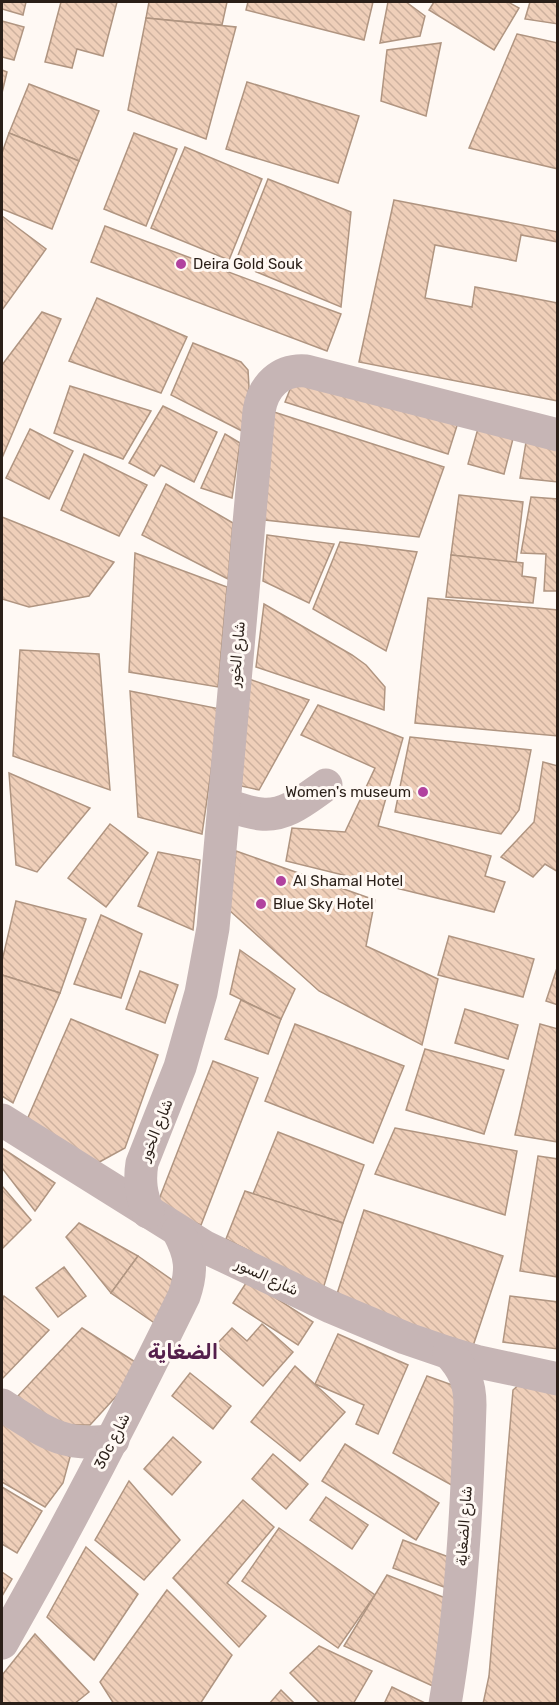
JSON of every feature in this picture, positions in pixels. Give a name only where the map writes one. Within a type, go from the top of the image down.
[{"type":"street","name":"شارع الخور","points":[[148,1212],[142,1197],[140,1179],[142,1162],[180,1067],[201,993],[213,928],[259,411],[264,392],[270,383],[285,374],[306,372],[558,435]]},
{"type":"street","points":[[224,804],[261,814],[273,814],[286,811],[326,785]]},
{"type":"street","name":"شارع السور","points":[[2,1120],[178,1231],[237,1263],[405,1338],[478,1362],[558,1379]]},
{"type":"street","name":"30c شارع","points":[[2,1643],[113,1440],[184,1296],[190,1280],[190,1263],[186,1246],[178,1231]]},
{"type":"street","name":"شارع الضغاية","points":[[445,1704],[460,1592],[467,1498],[470,1405],[470,1390],[466,1376],[459,1363],[449,1353]]},
{"type":"street","points":[[2,1405],[56,1437],[75,1442],[94,1443],[113,1440]]},
{"type":"building","points":[[2,2],[26,2],[23,15],[2,9]]},
{"type":"building","points":[[61,2],[117,2],[103,56],[77,49],[72,68],[45,62]]},
{"type":"building","points":[[149,2],[227,2],[222,25],[146,18]]},
{"type":"building","points":[[248,2],[373,2],[364,40],[246,10]]},
{"type":"building","points":[[388,2],[406,2],[425,16],[420,36],[380,43]]},
{"type":"building","points":[[434,2],[508,2],[519,8],[494,50],[429,10]]},
{"type":"building","points":[[530,2],[558,2],[558,24],[525,19]]},
{"type":"building","points":[[146,18],[236,27],[206,139],[128,110]]},
{"type":"building","points":[[2,21],[24,27],[14,60],[2,57]]},
{"type":"building","points":[[517,34],[558,43],[558,169],[469,148]]},
{"type":"building","points":[[441,43],[426,116],[381,101],[387,50]]},
{"type":"building","points":[[2,70],[7,72],[2,93]]},
{"type":"building","points":[[247,82],[359,116],[338,183],[226,149]]},
{"type":"building","points":[[29,84],[99,111],[79,161],[9,133]]},
{"type":"building","points":[[9,133],[79,161],[52,229],[2,209],[2,153]]},
{"type":"building","points":[[134,133],[177,149],[146,226],[104,209]]},
{"type":"building","points":[[185,147],[262,179],[229,260],[151,228]]},
{"type":"building","points":[[268,179],[351,212],[341,307],[235,263]]},
{"type":"building","points":[[394,200],[558,232],[558,242],[521,235],[516,261],[435,245],[425,298],[472,307],[475,287],[558,303],[558,401],[359,362]]},
{"type":"building","points":[[2,216],[46,249],[2,310]]},
{"type":"building","points":[[105,226],[341,314],[327,351],[91,262]]},
{"type":"building","points":[[97,298],[187,337],[161,393],[69,361]]},
{"type":"building","points":[[42,312],[61,319],[2,458],[2,365]]},
{"type":"building","points":[[193,343],[241,362],[248,370],[249,387],[242,431],[171,395]]},
{"type":"building","points":[[321,378],[461,413],[448,454],[285,402],[291,387]]},
{"type":"building","points":[[70,386],[151,411],[123,459],[54,433]]},
{"type":"building","points":[[163,406],[217,432],[194,482],[161,465],[154,476],[129,463]]},
{"type":"building","points":[[274,412],[444,467],[419,537],[256,519]]},
{"type":"building","points":[[481,418],[516,427],[504,474],[468,464]]},
{"type":"building","points":[[30,429],[73,451],[49,499],[6,478]]},
{"type":"building","points":[[225,434],[240,443],[232,498],[201,488]]},
{"type":"building","points":[[527,436],[558,441],[558,482],[520,478]]},
{"type":"building","points":[[84,454],[147,485],[119,536],[61,510]]},
{"type":"building","points":[[166,484],[233,523],[228,579],[142,535]]},
{"type":"building","points":[[459,495],[523,502],[516,563],[451,555]]},
{"type":"building","points":[[531,497],[558,499],[558,591],[544,591],[546,554],[521,553]]},
{"type":"building","points":[[2,517],[114,562],[89,596],[29,607],[2,599]]},
{"type":"building","points":[[267,535],[334,544],[309,603],[263,581]]},
{"type":"building","points":[[340,542],[417,552],[386,651],[313,609]]},
{"type":"building","points":[[135,553],[227,587],[218,687],[129,672]]},
{"type":"building","points":[[451,555],[523,563],[522,576],[536,578],[533,603],[446,597]]},
{"type":"building","points":[[428,598],[558,610],[558,736],[415,723]]},
{"type":"building","points":[[264,604],[366,665],[385,687],[384,710],[256,667]]},
{"type":"building","points":[[20,650],[99,654],[110,790],[13,756]]},
{"type":"building","points":[[249,679],[309,700],[259,790],[241,786]]},
{"type":"building","points":[[130,691],[220,709],[202,834],[138,817]]},
{"type":"building","points":[[318,705],[403,738],[378,826],[491,856],[485,876],[505,882],[494,912],[286,861],[292,828],[345,832],[375,768],[301,735]]},
{"type":"building","points":[[410,737],[531,750],[519,810],[501,834],[395,812]]},
{"type":"building","points":[[543,762],[558,766],[558,872],[545,864],[533,877],[501,857],[534,822]]},
{"type":"building","points":[[9,773],[90,808],[37,872],[16,865]]},
{"type":"building","points":[[110,824],[148,853],[106,907],[68,878]]},
{"type":"building","points":[[236,851],[375,900],[366,946],[438,979],[422,1045],[319,991],[229,910]]},
{"type":"building","points":[[158,852],[200,860],[193,930],[138,906]]},
{"type":"building","points":[[16,901],[86,919],[60,993],[2,975],[2,961]]},
{"type":"building","points":[[101,915],[142,934],[121,998],[74,984]]},
{"type":"building","points":[[449,936],[534,959],[523,997],[438,975]]},
{"type":"building","points":[[240,950],[295,989],[281,1019],[230,994]]},
{"type":"building","points":[[558,965],[558,1005],[546,1001]]},
{"type":"building","points":[[140,971],[178,985],[165,1023],[126,1009]]},
{"type":"building","points":[[2,975],[60,993],[13,1103],[2,1096]]},
{"type":"building","points":[[241,1000],[281,1019],[268,1054],[225,1039]]},
{"type":"building","points":[[465,1009],[518,1025],[508,1059],[455,1043]]},
{"type":"building","points":[[71,1019],[158,1055],[125,1148],[92,1166],[26,1122]]},
{"type":"building","points":[[295,1024],[404,1066],[373,1143],[265,1101]]},
{"type":"building","points":[[540,1024],[558,1029],[558,1142],[515,1135]]},
{"type":"building","points":[[425,1049],[504,1070],[484,1134],[406,1110]]},
{"type":"building","points":[[213,1061],[258,1078],[201,1225],[156,1207]]},
{"type":"building","points":[[395,1128],[517,1151],[505,1215],[375,1174]]},
{"type":"building","points":[[278,1132],[364,1165],[343,1223],[253,1194]]},
{"type":"building","points":[[2,1148],[55,1183],[35,1211],[2,1168]]},
{"type":"building","points":[[538,1156],[558,1159],[558,1277],[520,1271]]},
{"type":"building","points":[[2,1186],[31,1220],[2,1249]]},
{"type":"building","points":[[245,1191],[343,1223],[323,1289],[226,1239]]},
{"type":"building","points":[[364,1210],[503,1256],[473,1346],[335,1300]]},
{"type":"building","points":[[79,1223],[138,1256],[111,1293],[66,1237]]},
{"type":"building","points":[[138,1256],[182,1287],[156,1324],[111,1293]]},
{"type":"building","points":[[64,1267],[86,1296],[58,1317],[36,1288]]},
{"type":"building","points":[[248,1280],[313,1322],[298,1345],[233,1303]]},
{"type":"building","points":[[4,1296],[49,1330],[2,1379],[2,1301]]},
{"type":"building","points":[[510,1296],[558,1302],[558,1349],[503,1342]]},
{"type":"building","points":[[262,1324],[293,1352],[263,1386],[216,1345],[232,1328],[247,1341]]},
{"type":"building","points":[[82,1328],[143,1367],[90,1425],[60,1425],[16,1398]]},
{"type":"building","points":[[338,1334],[408,1365],[378,1434],[356,1424],[364,1405],[315,1384]]},
{"type":"building","points":[[295,1366],[345,1412],[300,1461],[251,1422]]},
{"type":"building","points":[[190,1373],[231,1406],[213,1429],[172,1396]]},
{"type":"building","points":[[427,1376],[458,1387],[457,1488],[393,1453]]},
{"type":"building","points":[[525,1379],[558,1382],[558,1704],[483,1704],[489,1676],[513,1390]]},
{"type":"building","points":[[2,1411],[70,1457],[63,1483],[45,1507],[2,1482]]},
{"type":"building","points":[[173,1437],[201,1462],[172,1495],[144,1469]]},
{"type":"building","points":[[345,1444],[439,1503],[416,1540],[322,1481]]},
{"type":"building","points":[[273,1454],[308,1484],[286,1509],[252,1479]]},
{"type":"building","points":[[129,1481],[180,1540],[144,1580],[95,1540]]},
{"type":"building","points":[[2,1487],[42,1511],[17,1553],[2,1544]]},
{"type":"building","points":[[326,1497],[368,1525],[352,1549],[310,1520]]},
{"type":"building","points":[[243,1500],[274,1527],[227,1583],[266,1616],[239,1647],[173,1578]]},
{"type":"building","points":[[279,1528],[375,1595],[338,1648],[242,1581]]},
{"type":"building","points":[[403,1540],[454,1559],[444,1587],[393,1568]]},
{"type":"building","points":[[86,1547],[138,1594],[94,1660],[47,1617]]},
{"type":"building","points":[[2,1572],[12,1579],[2,1596]]},
{"type":"building","points":[[387,1575],[448,1599],[444,1691],[344,1646]]},
{"type":"building","points":[[167,1590],[232,1655],[200,1704],[114,1704],[100,1682]]},
{"type":"building","points":[[35,1634],[89,1692],[74,1704],[2,1704],[3,1674]]},
{"type":"building","points":[[319,1646],[372,1671],[353,1704],[321,1704],[290,1673]]},
{"type":"building","points":[[392,1687],[425,1703],[425,1704],[384,1704]]},
{"type":"building","points":[[281,1690],[295,1704],[269,1704]]},
{"type":"place","name":"Deira Gold Souk","points":[[181,264]]},
{"type":"place","name":"Women's museum","points":[[423,792]]},
{"type":"place","name":"Al Shamal Hotel","points":[[281,881]]},
{"type":"place","name":"Blue Sky Hotel","points":[[261,904]]},
{"type":"district","name":"الضغاية","points":[[183,1351]]}]
